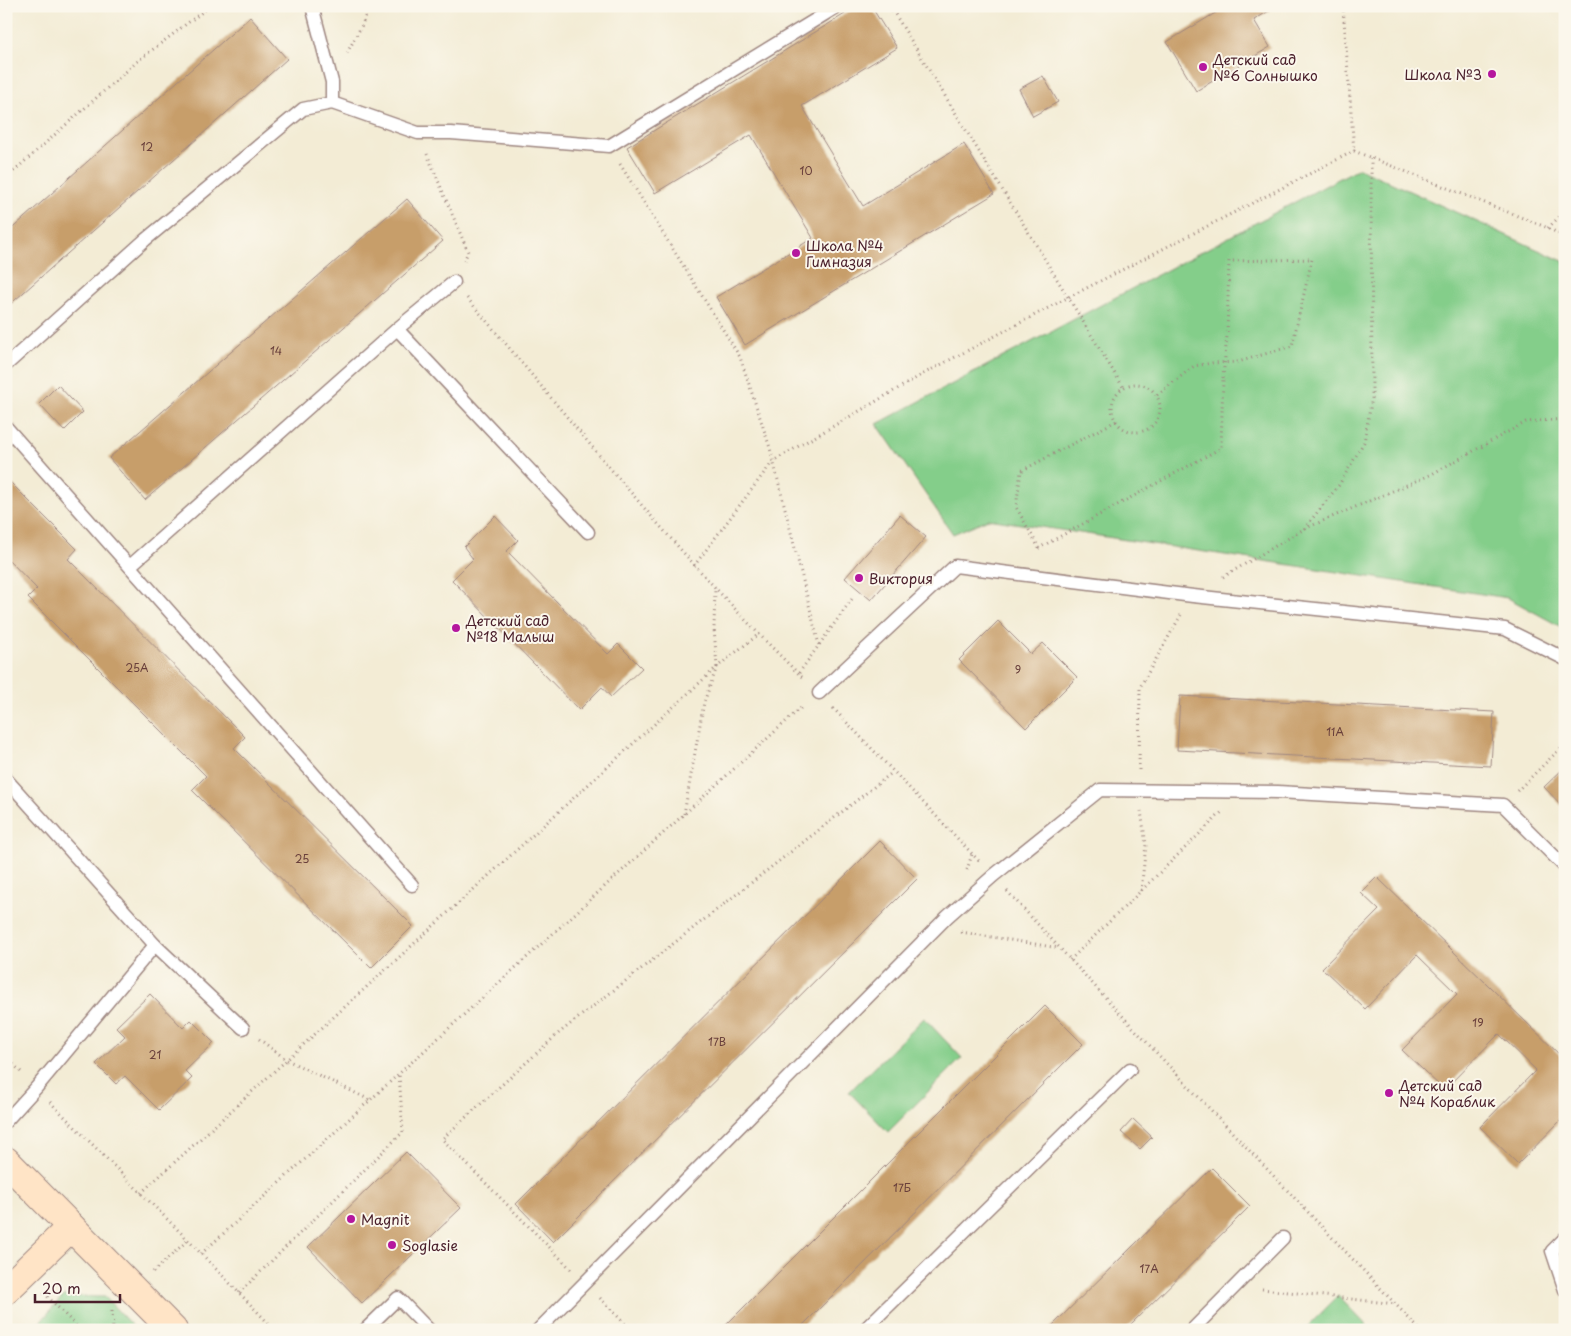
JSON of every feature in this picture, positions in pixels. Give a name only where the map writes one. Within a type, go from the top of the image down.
[{"type":"street","points":[[6,1160],[173,1330]]},
{"type":"street","points":[[6,1290],[71,1227]]},
{"type":"lane","points":[[312,6],[332,82],[332,103]]},
{"type":"lane","points":[[6,365],[145,240],[303,109],[332,103],[418,133],[451,133],[609,146],[838,6]]},
{"type":"lane","points":[[130,566],[397,329],[454,282]]},
{"type":"lane","points":[[397,329],[588,532]]},
{"type":"lane","points":[[6,427],[412,884]]},
{"type":"lane","points":[[818,692],[954,566],[1193,596],[1505,629],[1565,659]]},
{"type":"lane","points":[[6,779],[155,945],[243,1028]]},
{"type":"lane","points":[[538,1330],[936,928],[993,876],[1100,790],[1278,792],[1503,806],[1565,867]]},
{"type":"lane","points":[[6,1121],[36,1088],[155,945]]},
{"type":"lane","points":[[864,1330],[1130,1069]]},
{"type":"lane","points":[[1192,1330],[1283,1238]]},
{"type":"lane","points":[[1565,1238],[1552,1251],[1565,1290]]},
{"type":"lane","points":[[365,1330],[398,1298],[429,1330]]},
{"type":"path","points":[[6,178],[139,60],[210,6]]},
{"type":"path","points":[[332,82],[362,25],[369,6]]},
{"type":"path","points":[[890,6],[1123,387]]},
{"type":"path","points":[[1344,6],[1354,151]]},
{"type":"path","points":[[418,133],[468,252],[454,282],[694,566],[818,692],[993,876],[1152,1048],[1420,1330]]},
{"type":"path","points":[[609,146],[740,357],[773,462],[819,645]]},
{"type":"path","points":[[694,566],[773,462],[926,373],[1068,297],[1354,151],[1548,228],[1565,237]]},
{"type":"path","points":[[1304,529],[1339,485],[1364,442],[1372,398],[1371,158]]},
{"type":"path","points":[[1548,228],[1565,209]]},
{"type":"path","points":[[1116,421],[1021,472],[1016,507],[1039,548],[1221,448],[1223,378],[1227,336],[1229,261],[1312,259],[1292,346],[1238,362],[1212,363],[1194,366],[1157,395]]},
{"type":"path","points":[[1141,384],[1151,388],[1157,395],[1161,404],[1161,413],[1157,422],[1150,428],[1141,432],[1131,432],[1122,428],[1116,421],[1112,412],[1112,403],[1116,394],[1123,387],[1141,384]]},
{"type":"path","points":[[1141,891],[1146,845],[1138,790],[1140,687],[1193,596],[1304,529],[1430,475],[1526,422],[1565,419]]},
{"type":"path","points":[[684,815],[704,702],[717,667],[714,629],[714,586]]},
{"type":"path","points":[[799,673],[852,599]]},
{"type":"path","points":[[141,1193],[717,667],[759,634]]},
{"type":"path","points":[[201,1254],[818,692]]},
{"type":"path","points":[[1503,806],[1565,744]]},
{"type":"path","points":[[631,1330],[442,1139],[559,1033],[893,772]]},
{"type":"path","points":[[1070,960],[1244,791]]},
{"type":"path","points":[[936,928],[1060,949]]},
{"type":"path","points":[[243,1028],[287,1060],[370,1100]]},
{"type":"path","points":[[6,1057],[275,1330]]},
{"type":"path","points":[[239,1294],[403,1132],[399,1073]]},
{"type":"path","points":[[1236,1286],[1396,1304]]},
{"type":"green space","points":[[1359,168],[1565,262],[1565,629],[1508,598],[988,519],[953,534],[877,424]]},
{"type":"green space","points":[[924,1018],[962,1058],[888,1132],[849,1092]]},
{"type":"green space","points":[[63,1296],[105,1297],[136,1330],[40,1330],[37,1326]]},
{"type":"green space","points":[[1338,1296],[1371,1330],[1304,1330]]},
{"type":"building","points":[[858,6],[871,6],[897,48],[802,106],[863,206],[964,144],[994,194],[745,345],[716,297],[813,238],[751,135],[655,193],[627,147]]},
{"type":"building","points":[[1227,6],[1277,6],[1254,20],[1270,47],[1196,91],[1167,42]]},
{"type":"building","points":[[250,17],[287,59],[6,308],[6,234]]},
{"type":"building","points":[[1043,76],[1058,102],[1033,116],[1019,89]]},
{"type":"building","points":[[407,199],[443,241],[145,500],[109,458]]},
{"type":"building","points":[[58,385],[83,412],[64,431],[39,404]]},
{"type":"building","points":[[6,478],[77,549],[68,559],[245,737],[234,748],[413,926],[371,968],[192,790],[206,776],[28,598],[37,589],[6,557]]},
{"type":"building","points":[[900,515],[926,537],[871,600],[845,578]]},
{"type":"building","points":[[495,516],[518,540],[507,551],[608,654],[618,644],[642,668],[611,697],[602,687],[579,710],[452,580],[473,559],[464,547]]},
{"type":"building","points":[[998,621],[1031,654],[1043,643],[1077,677],[1026,728],[959,660]]},
{"type":"building","points":[[1180,696],[1494,712],[1491,766],[1177,750]]},
{"type":"building","points":[[1565,767],[1565,809],[1544,787]]},
{"type":"building","points":[[880,841],[917,879],[553,1242],[516,1204]]},
{"type":"building","points":[[1377,877],[1565,1060],[1565,1083],[1562,1087],[1565,1089],[1565,1116],[1518,1164],[1480,1127],[1536,1070],[1499,1034],[1444,1090],[1402,1050],[1457,994],[1417,955],[1365,1009],[1322,968],[1379,910],[1361,893]]},
{"type":"building","points":[[150,994],[183,1028],[191,1020],[214,1043],[185,1071],[192,1078],[159,1110],[125,1076],[116,1084],[96,1064],[125,1036],[116,1027]]},
{"type":"building","points":[[1045,1006],[1083,1044],[798,1330],[721,1330]]},
{"type":"building","points":[[1133,1119],[1152,1137],[1140,1149],[1121,1132]]},
{"type":"building","points":[[406,1152],[461,1208],[362,1303],[308,1247]]},
{"type":"building","points":[[1212,1168],[1250,1206],[1125,1330],[1048,1330]]},
{"type":"building","points":[[388,1323],[395,1330],[381,1330]]},
{"type":"place","name":"Детский сад №6 Солнышко","points":[[1203,67]]},
{"type":"place","name":"Школа №3","points":[[1492,74]]},
{"type":"place","name":"Школа №4 Гимназия","points":[[796,253]]},
{"type":"place","name":"Виктория","points":[[859,578]]},
{"type":"place","name":"Детский сад №18 Малыш","points":[[456,628]]},
{"type":"place","name":"Детский сад №4 Кораблик","points":[[1389,1093]]},
{"type":"place","name":"Magnit","points":[[351,1219]]},
{"type":"place","name":"Soglasie","points":[[392,1245]]}]
